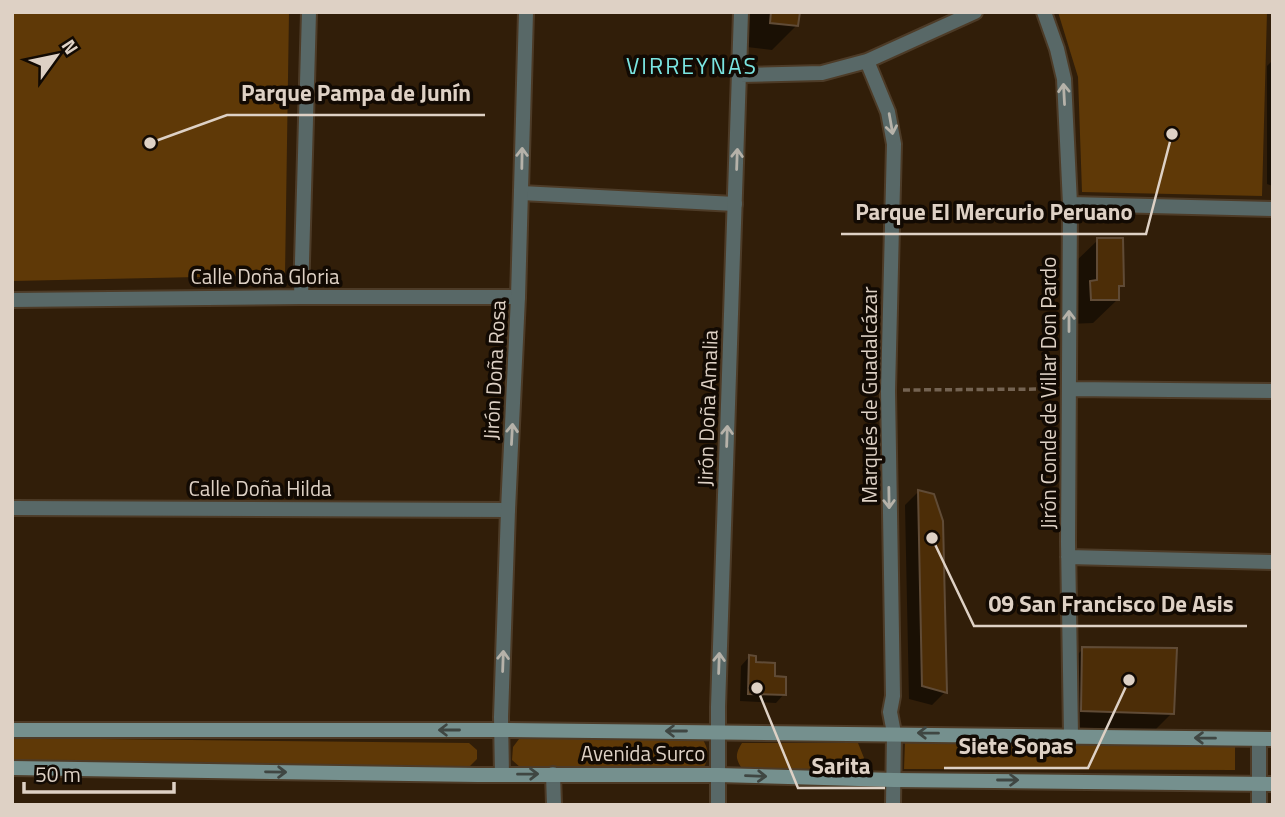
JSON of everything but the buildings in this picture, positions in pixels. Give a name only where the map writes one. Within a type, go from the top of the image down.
[{"type":"main road","name":"Avenida Surco","points":[[12,730],[718,731],[1266,739]]},
{"type":"main road","name":"Avenida Surco","points":[[12,768],[1266,784]]},
{"type":"street","points":[[301,297],[309,12]]},
{"type":"street","name":"Jirón Doña Rosa","points":[[502,775],[501,717],[518,297],[526,12]]},
{"type":"street","name":"Jirón Doña Amalia","points":[[718,805],[718,731],[741,12]]},
{"type":"street","points":[[740,75],[822,73],[867,61],[975,12]]},
{"type":"street","name":"Jirón Conde de Villar Don Pardo","points":[[1044,12],[1057,49],[1063,79],[1070,204],[1068,557],[1071,736]]},
{"type":"street","name":"Marqués de Guadalcázar","points":[[867,61],[888,112],[894,145],[888,390],[893,696],[890,712],[894,733],[894,805]]},
{"type":"street","points":[[521,193],[735,204]]},
{"type":"street","points":[[1070,204],[1273,209]]},
{"type":"street","name":"Calle Doña Gloria","points":[[12,300],[518,297]]},
{"type":"street","points":[[1069,389],[1273,391]]},
{"type":"street","name":"Calle Doña Hilda","points":[[12,509],[508,510]]},
{"type":"street","points":[[1068,557],[1273,562]]},
{"type":"street","points":[[1259,805],[1266,784],[1266,739]]},
{"type":"street","points":[[553,774],[554,805]]},
{"type":"path","points":[[888,390],[1069,389]]},
{"type":"shaded area","points":[[12,12],[289,12],[285,275],[12,281]]},
{"type":"shaded area","points":[[1058,12],[1267,12],[1262,196],[1082,192],[1078,77]]},
{"type":"shaded area","points":[[12,738],[469,743],[477,750],[477,759],[469,767],[12,760]]},
{"type":"shaded area","points":[[702,738],[708,754],[703,769],[521,768],[512,760],[513,747],[519,739]]},
{"type":"shaded area","points":[[742,743],[858,743],[864,758],[861,765],[854,768],[743,770],[737,756]]},
{"type":"shaded area","points":[[905,743],[1235,746],[1235,770],[904,769]]},
{"type":"place","name":"Parque El Mercurio Peruano","points":[[1172,134]]},
{"type":"place","name":"Parque Pampa de Junín","points":[[150,143]]},
{"type":"place","name":"09 San Francisco De Asis","points":[[932,538]]},
{"type":"place","name":"Siete Sopas","points":[[1129,680]]},
{"type":"place","name":"Sarita","points":[[757,688]]},
{"type":"district","name":"VIRREYNAS","points":[[692,65]]}]
